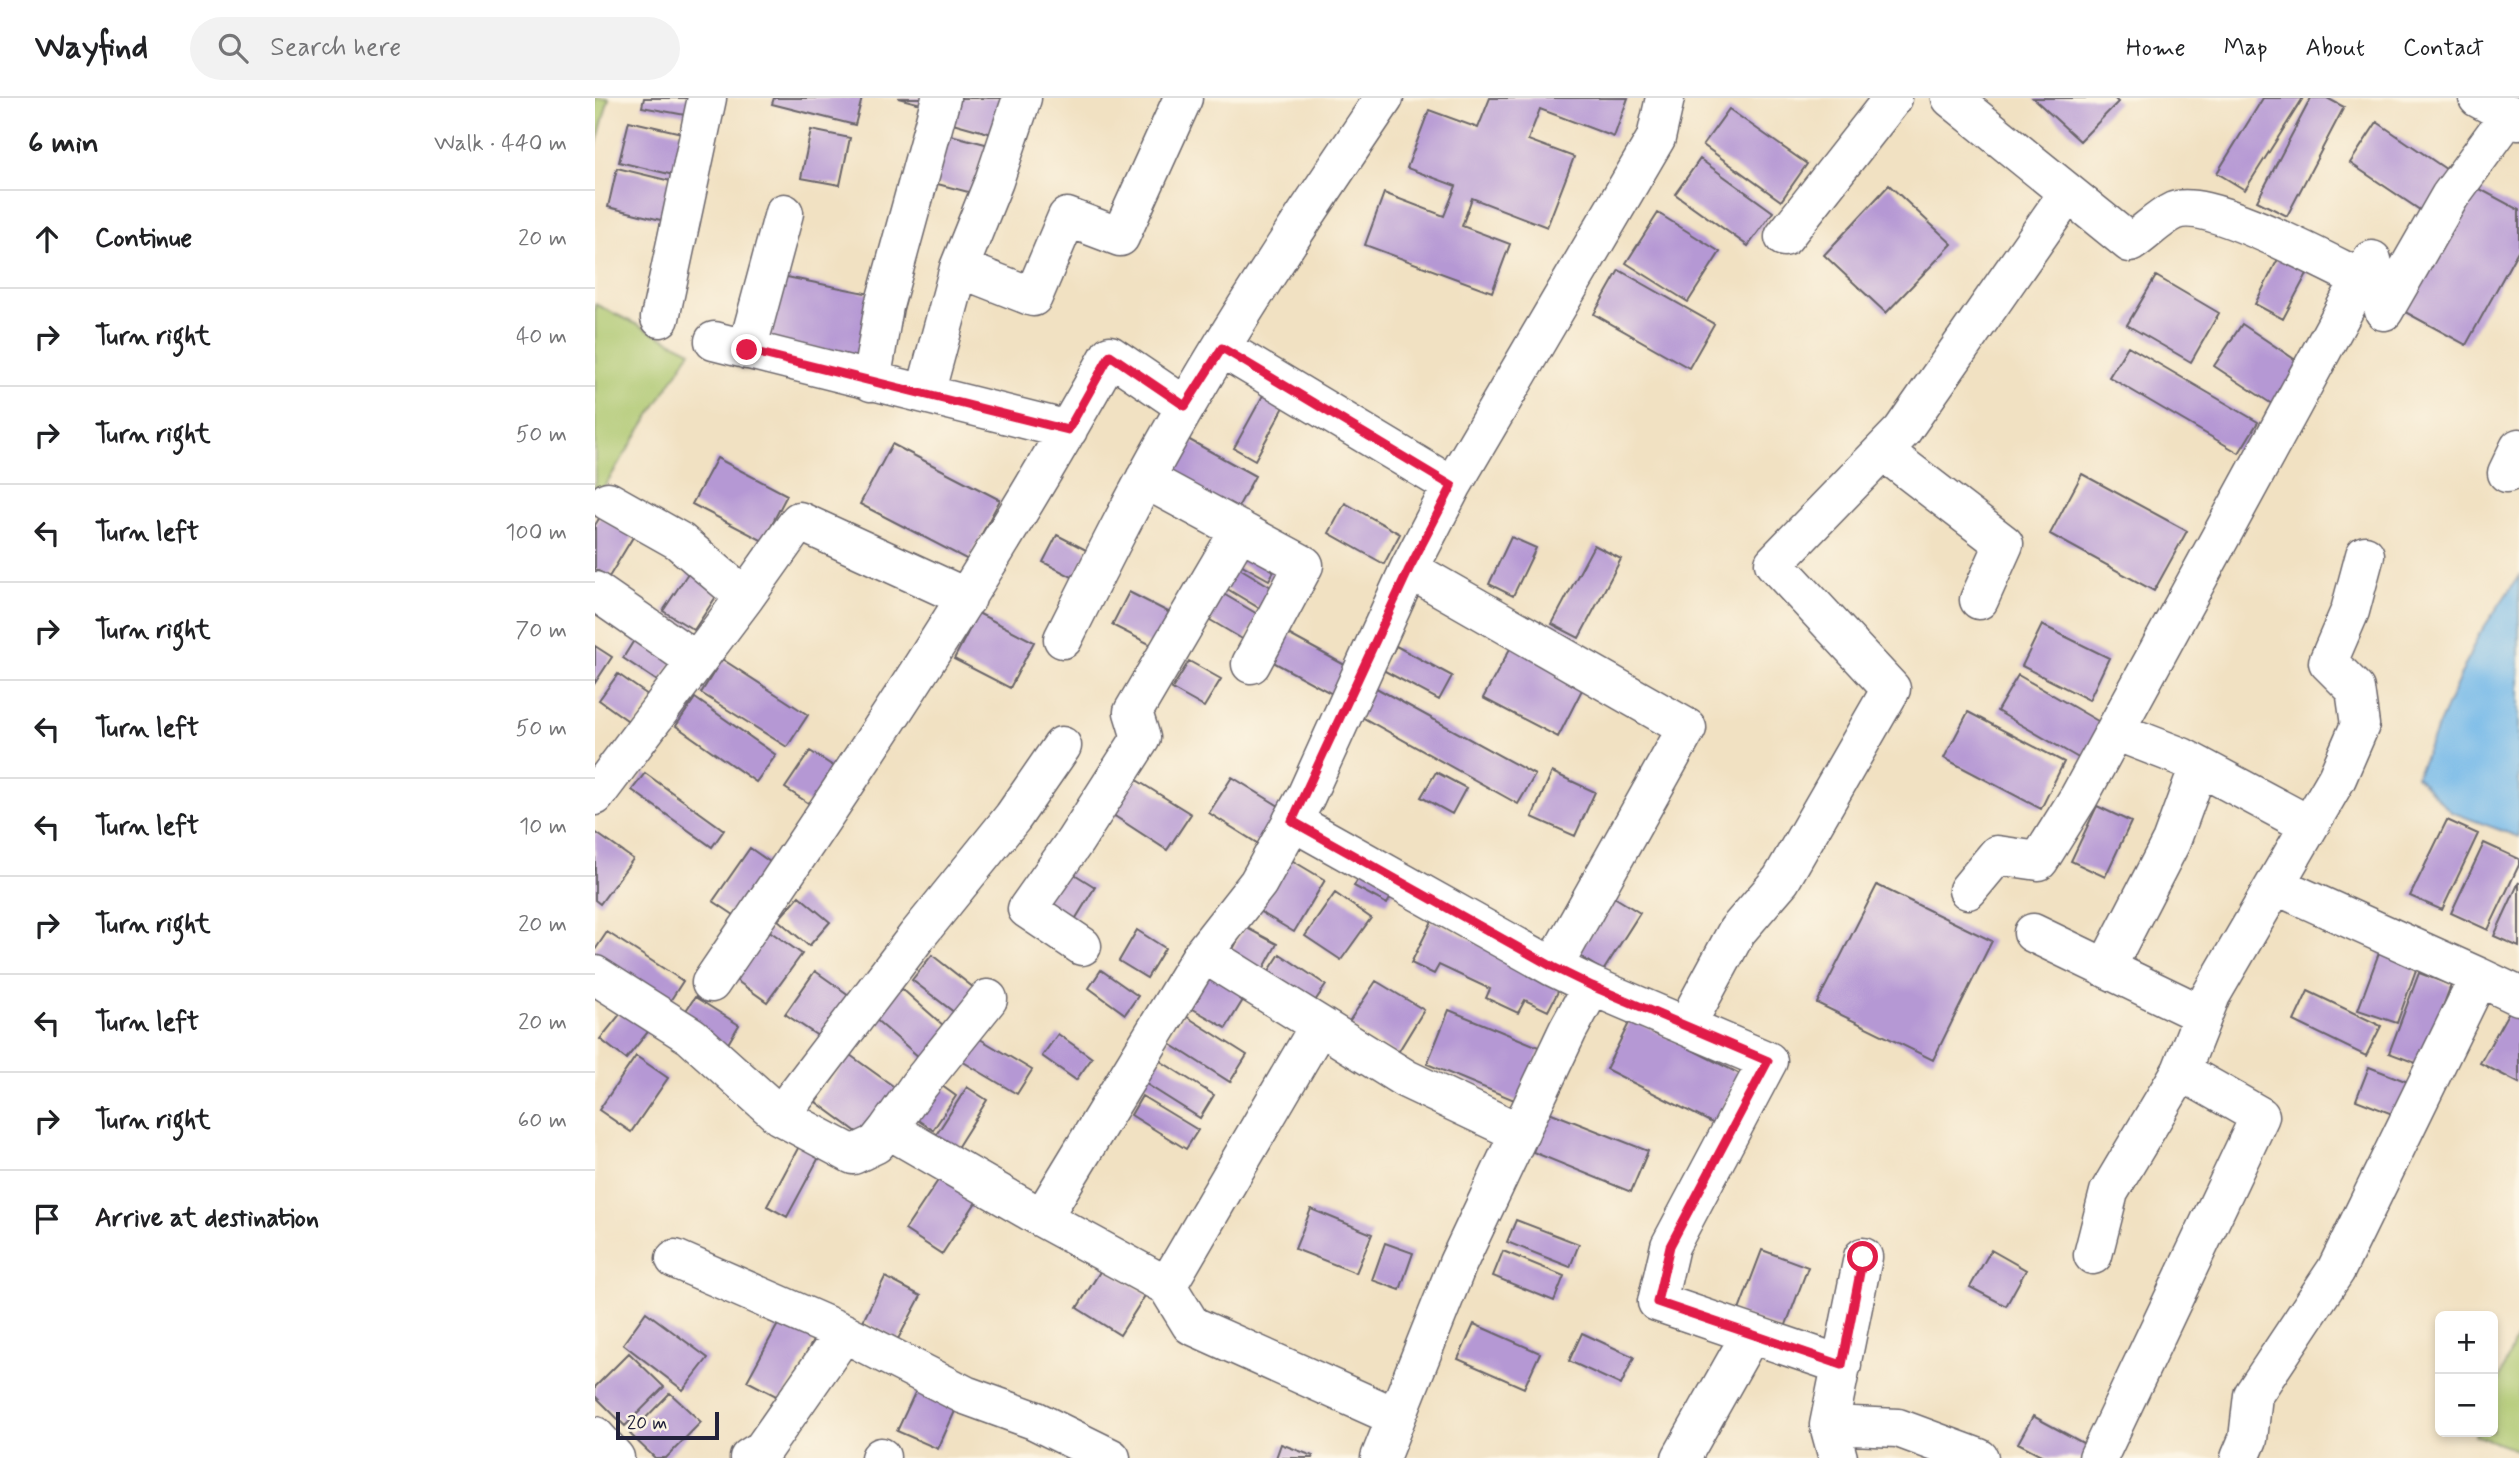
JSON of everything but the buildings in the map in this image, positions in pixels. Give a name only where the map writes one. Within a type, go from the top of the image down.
[{"type":"street","points":[[660,318],[707,98]]},
{"type":"street","points":[[871,382],[884,306],[941,98]]},
{"type":"street","points":[[925,394],[959,268],[994,181],[1022,98]]},
{"type":"street","points":[[959,268],[1033,297],[1067,217],[1120,237],[1183,98]]},
{"type":"street","points":[[1042,1218],[1203,953],[1258,883],[1292,821],[1409,569],[1452,486],[1656,138],[1665,98]]},
{"type":"street","points":[[1784,237],[1893,98]]},
{"type":"street","points":[[1951,98],[2130,243],[2176,210],[2211,212],[2271,235],[2361,279]]},
{"type":"street","points":[[1063,639],[1185,406],[1374,101]]},
{"type":"street","points":[[1968,890],[1997,855],[2039,861],[2079,797],[2372,260],[2384,311],[2502,110]]},
{"type":"street","points":[[1696,1007],[1737,931],[1781,880],[1891,689],[1774,563],[1902,431],[2068,193]]},
{"type":"street","points":[[784,213],[731,345],[1068,430]]},
{"type":"street","points":[[1222,348],[1452,486]]},
{"type":"street","points":[[711,983],[843,789],[967,598],[1110,355],[1185,406]]},
{"type":"street","points":[[1883,451],[2004,544],[1979,600]]},
{"type":"street","points":[[1145,479],[1304,565],[1251,664]]},
{"type":"street","points":[[608,501],[679,541],[745,597]]},
{"type":"street","points":[[595,796],[799,521],[967,598]]},
{"type":"street","points":[[1082,946],[1027,909],[1075,841],[1141,738],[1133,712],[1240,530]]},
{"type":"street","points":[[2093,1255],[2109,1192],[2181,1071],[2211,995],[2337,778],[2360,725],[2355,688],[2328,662],[2350,611],[2365,555]]},
{"type":"street","points":[[1409,569],[1687,728],[1553,967]]},
{"type":"street","points":[[595,591],[695,661]]},
{"type":"street","points":[[2115,731],[2182,757],[2309,825]]},
{"type":"street","points":[[780,1116],[917,936],[1013,817],[1062,746]]},
{"type":"street","points":[[2105,968],[2171,842],[2199,766]]},
{"type":"street","points":[[1292,821],[1553,967],[1768,1061],[1670,1246],[1657,1302],[1842,1365]]},
{"type":"street","points":[[2275,885],[2519,996]]},
{"type":"street","points":[[2033,933],[2203,1014]]},
{"type":"street","points":[[1203,953],[1406,1079],[1520,1133]]},
{"type":"street","points":[[595,975],[691,1036],[780,1116],[853,1155],[876,1144],[988,999]]},
{"type":"street","points":[[2240,1458],[2248,1440],[2253,1395],[2336,1270],[2479,977]]},
{"type":"street","points":[[1380,1458],[1458,1263],[1592,986]]},
{"type":"street","points":[[1167,1286],[1319,1026]]},
{"type":"street","points":[[2098,1458],[2260,1116],[2181,1071]]},
{"type":"street","points":[[888,1129],[1167,1286],[1191,1325],[1396,1417]]},
{"type":"street","points":[[1863,1257],[1842,1365],[1834,1441],[1898,1428],[1979,1458]]},
{"type":"street","points":[[675,1259],[844,1333],[965,1395],[1034,1420],[1109,1458]]},
{"type":"street","points":[[749,1458],[764,1449],[844,1333]]},
{"type":"street","points":[[1681,1458],[1751,1334]]},
{"type":"street","points":[[595,1436],[615,1458]]},
{"type":"green space","points":[[595,98],[609,98],[595,150]]},
{"type":"green space","points":[[595,304],[691,351],[595,501]]},
{"type":"green space","points":[[2519,1332],[2519,1451],[2480,1437],[2498,1437],[2498,1382]]},
{"type":"water","points":[[2519,576],[2519,837],[2451,812],[2416,776],[2478,636]]},
{"type":"route","points":[[747,350],[1068,430],[1110,355],[1185,406],[1222,348],[1452,486],[1409,569],[1306,796],[1292,821],[1553,967],[1768,1061],[1670,1246],[1657,1302],[1842,1365],[1863,1257]]}]
